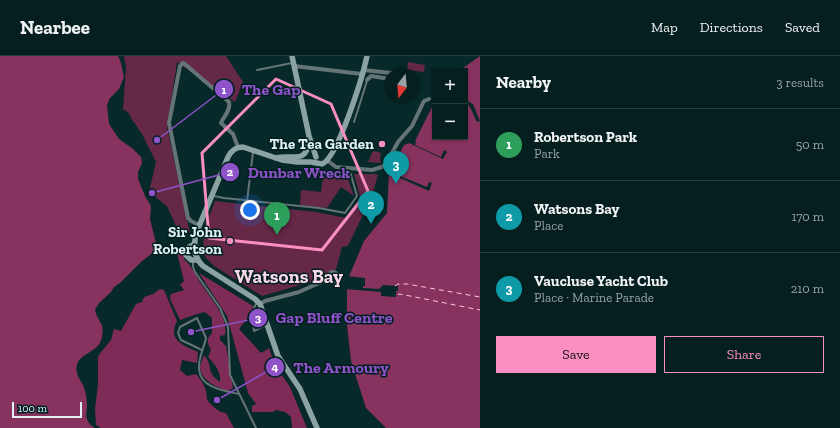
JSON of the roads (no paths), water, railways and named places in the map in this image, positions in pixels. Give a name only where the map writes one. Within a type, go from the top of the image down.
[{"type":"street","points":[[292,56],[309,136],[315,155],[314,160],[309,162]]},
{"type":"street","points":[[196,261],[194,244],[199,225],[229,154],[238,147],[243,147],[292,162],[322,164],[328,161],[351,109],[367,56]]},
{"type":"street","points":[[199,225],[188,218],[170,124],[180,66],[183,63],[229,102],[230,105],[228,111],[221,123],[233,134],[238,147]]},
{"type":"street","points":[[294,64],[384,73]]},
{"type":"street","points":[[367,80],[371,76],[384,78]]},
{"type":"street","points":[[305,152],[310,151],[320,160],[328,161],[334,166],[372,170],[378,169],[386,164],[398,142],[412,126],[424,102],[429,99]]},
{"type":"street","points":[[276,158],[282,156],[296,158],[302,156],[308,148],[309,136]]},
{"type":"street","points":[[305,152],[304,158],[309,162]]},
{"type":"street","points":[[194,244],[189,247],[186,253],[189,258],[196,261],[259,303],[278,356],[300,390],[317,428]]},
{"type":"street","points":[[259,303],[300,292],[328,279]]},
{"type":"lane","points":[[258,70],[294,64]]},
{"type":"lane","points":[[354,122],[367,80]]},
{"type":"lane","points":[[247,201],[254,151]]},
{"type":"lane","points":[[212,195],[247,201],[319,208],[345,213],[357,196],[349,168]]},
{"type":"lane","points":[[196,261],[193,267],[195,272],[220,308],[228,327],[230,375],[256,428]]},
{"type":"lane","points":[[259,303],[254,308],[252,317],[254,331],[268,325]]},
{"type":"lane","points":[[202,350],[181,340],[178,333],[180,327],[197,318],[206,336],[199,371],[206,382],[216,389],[239,394]]},
{"type":"place","name":"The Gap","points":[[157,140]]},
{"type":"place","name":"The Tea Garden","points":[[382,144]]},
{"type":"place","name":"Vaucluse Yacht Club","points":[[396,184]]},
{"type":"place","name":"Dunbar Wreck","points":[[152,193]]},
{"type":"place","name":"Watsons Bay","points":[[371,224]]},
{"type":"place","name":"Robertson Park","points":[[277,235]]},
{"type":"place","name":"Sir John Robertson","points":[[230,241]]},
{"type":"place","name":"Gap Bluff Centre","points":[[191,332]]},
{"type":"place","name":"The Armoury","points":[[217,400]]},
{"type":"district","name":"Watsons Bay","points":[[289,276]]}]
